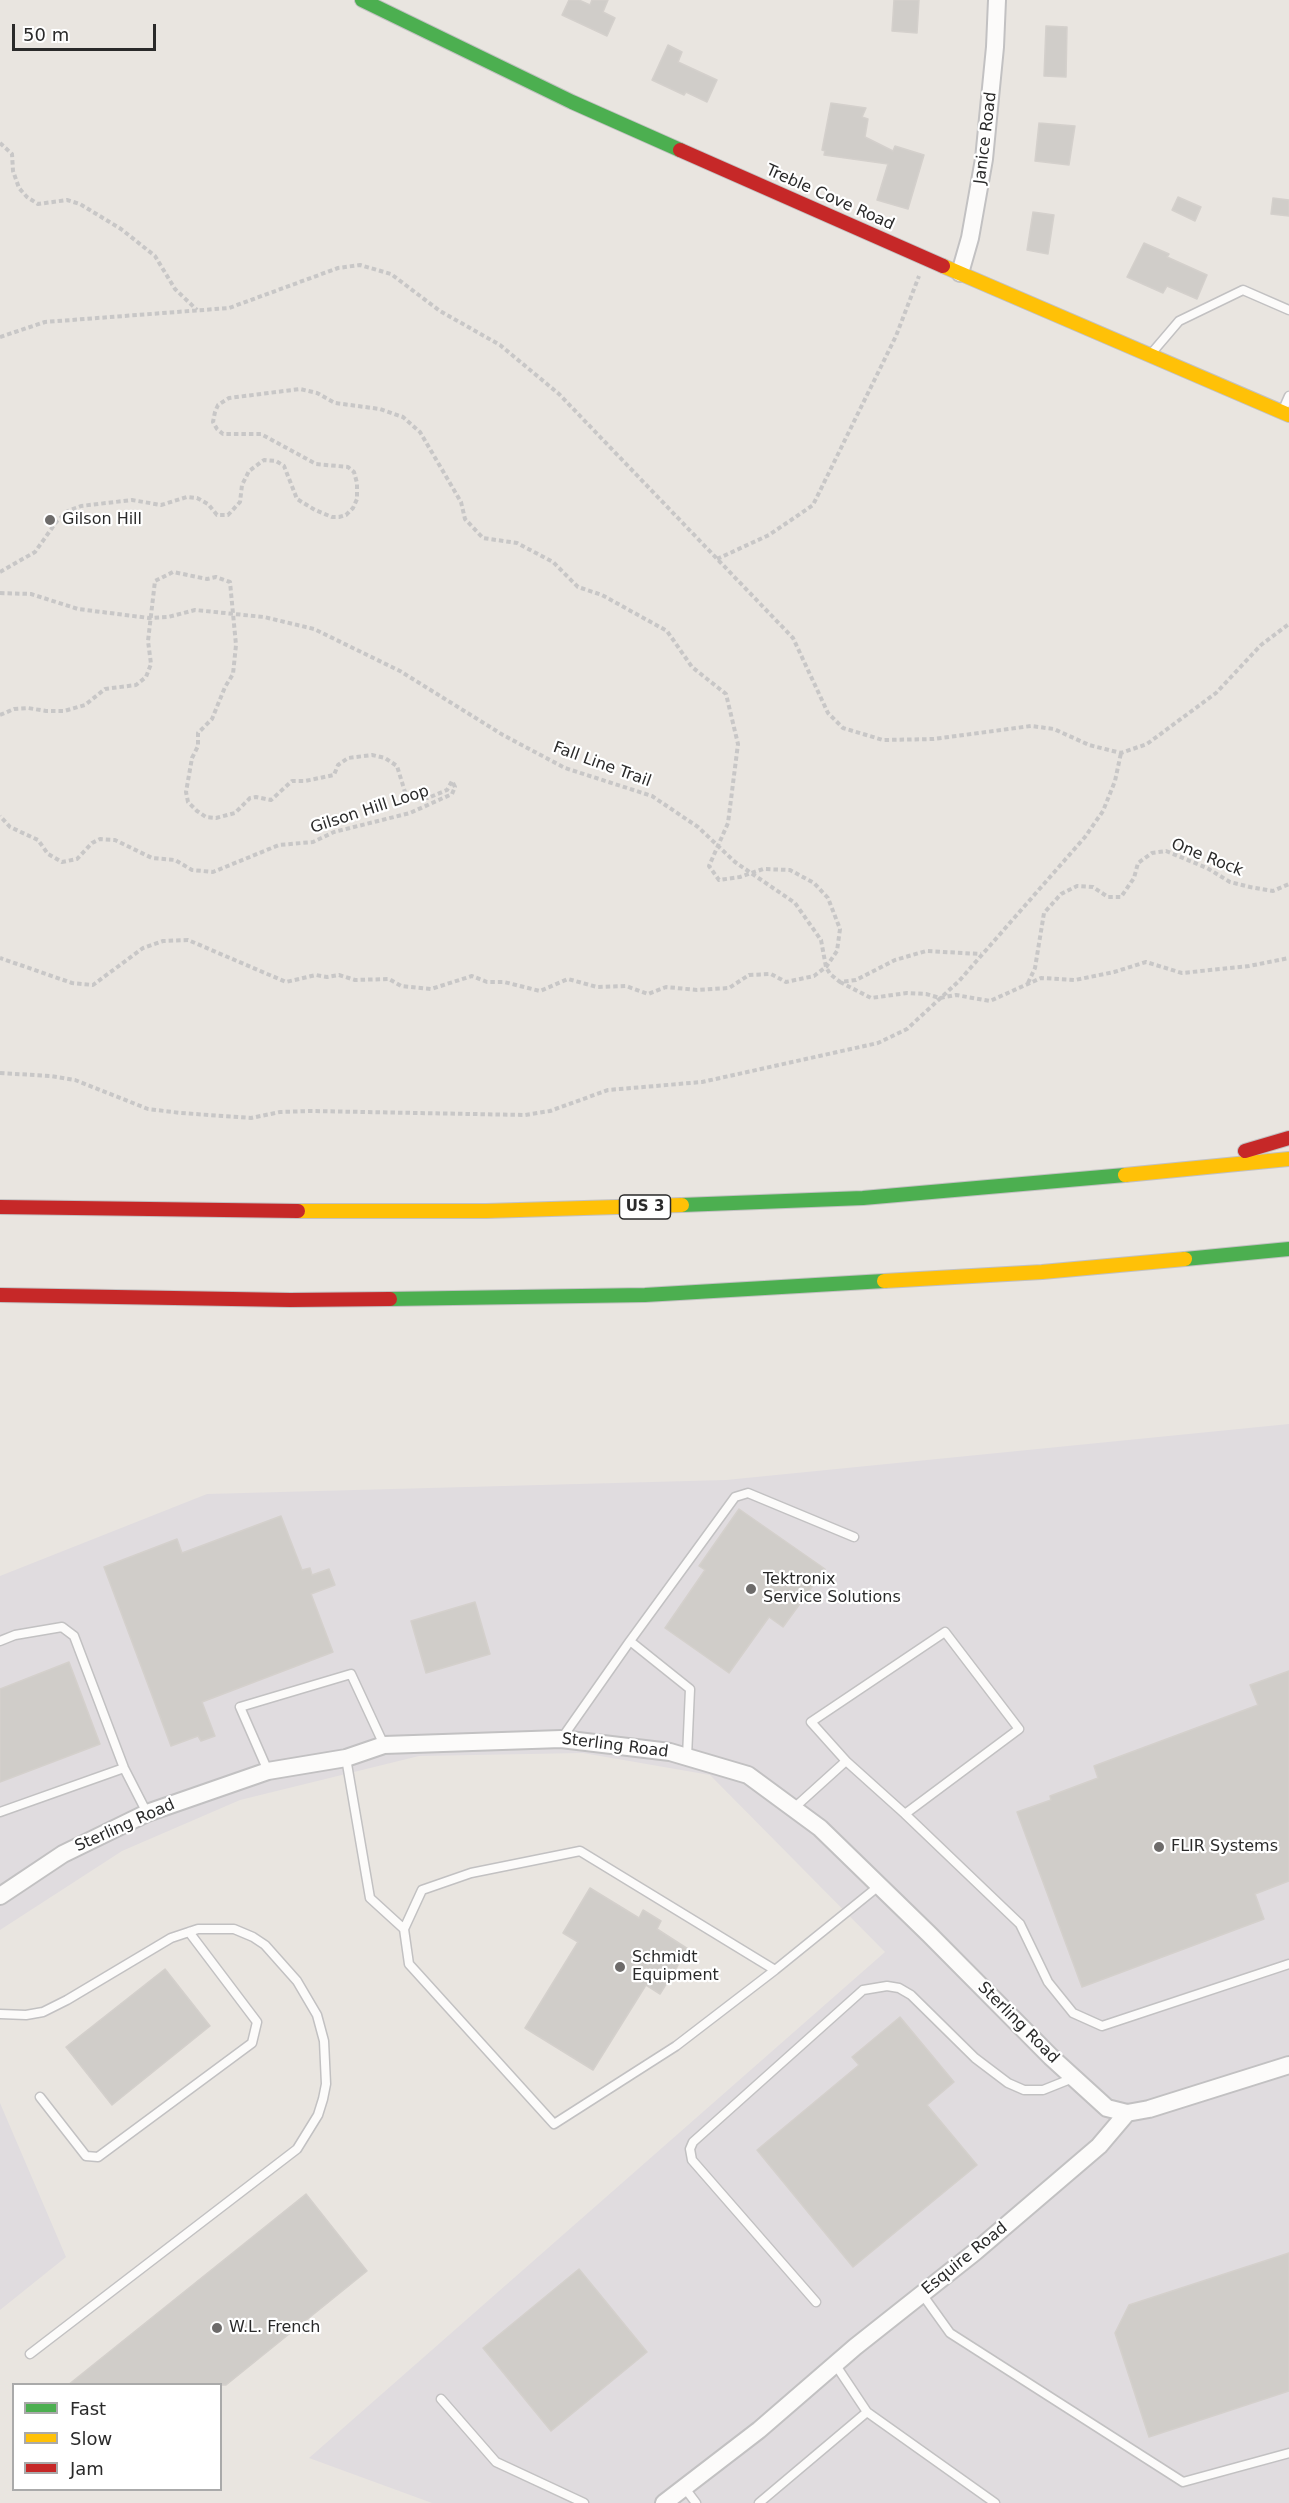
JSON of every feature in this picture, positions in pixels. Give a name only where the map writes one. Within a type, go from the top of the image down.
[{"type":"main road","name":"Treble Cove Road","points":[[362,0],[572,102],[1285,414]]},
{"type":"main road","points":[[1180,1172],[1289,1138]]},
{"type":"main road","name":"US 3","points":[[0,1207],[225,1211],[486,1211],[675,1206],[874,1197],[1180,1172],[1289,1159]]},
{"type":"main road","points":[[0,1294],[290,1300],[645,1294],[1042,1272],[1289,1249]]},
{"type":"street","name":"Janice Road","points":[[960,273],[970,238],[982,170],[992,85],[997,0]]},
{"type":"street","name":"Sterling Road","points":[[0,1896],[63,1854],[147,1813],[267,1771],[346,1758],[384,1745],[561,1739],[670,1752],[748,1775],[820,1828],[1073,2077],[1107,2108],[1127,2113]]},
{"type":"street","points":[[1127,2113],[1149,2109],[1289,2066]]},
{"type":"street","name":"Esquire Road","points":[[664,2503],[759,2430],[835,2364],[975,2252],[1099,2146],[1127,2113]]},
{"type":"lane","points":[[1150,356],[1179,321],[1243,290],[1289,310]]},
{"type":"lane","points":[[1285,414],[1289,396]]},
{"type":"lane","points":[[561,1739],[735,1497],[748,1493],[854,1537]]},
{"type":"lane","points":[[0,1641],[15,1635],[62,1627],[74,1636],[124,1768],[147,1813]]},
{"type":"lane","points":[[905,1814],[1019,1729],[945,1632],[811,1722],[846,1761],[1020,1924],[1048,1982],[1073,2013],[1102,2026],[1289,1964]]},
{"type":"lane","points":[[630,1641],[690,1689],[687,1757]]},
{"type":"lane","points":[[267,1771],[240,1707],[351,1674],[384,1745]]},
{"type":"lane","points":[[346,1758],[370,1898],[404,1929]]},
{"type":"lane","points":[[794,1808],[846,1761]]},
{"type":"lane","points":[[0,1812],[124,1768]]},
{"type":"lane","points":[[775,1970],[580,1851],[471,1873],[422,1890],[404,1929],[409,1964],[554,2124],[676,2046],[775,1970],[879,1885]]},
{"type":"lane","points":[[0,2014],[26,2015],[44,2012],[171,1938],[198,1929],[226,1929],[253,1937],[275,1954],[297,1981],[318,2015],[324,2040],[327,2084],[318,2115],[297,2149],[30,2354]]},
{"type":"lane","points":[[40,2097],[86,2156],[98,2157],[252,2043],[257,2022],[189,1932]]},
{"type":"lane","points":[[816,2302],[692,2160],[690,2149],[693,2142],[863,1990],[887,1986],[899,1988],[911,1995],[975,2058],[1008,2083],[1024,2090],[1043,2090],[1073,2077]]},
{"type":"lane","points":[[922,2294],[950,2332],[1183,2482],[1289,2453]]},
{"type":"lane","points":[[835,2364],[867,2412],[995,2503]]},
{"type":"lane","points":[[441,2399],[495,2462],[584,2503]]},
{"type":"lane","points":[[759,2503],[867,2412]]},
{"type":"lane","points":[[684,2487],[696,2503]]},
{"type":"path","points":[[0,143],[12,154],[13,171],[20,188],[27,197],[38,204],[68,200],[80,204],[122,229],[155,256],[175,289],[197,310]]},
{"type":"path","points":[[717,559],[769,535],[813,505],[896,336],[926,258]]},
{"type":"path","points":[[0,337],[45,322],[229,308],[338,268],[360,265],[391,274],[441,311],[500,345],[559,394],[793,638],[828,713],[843,728],[883,740],[934,739],[1031,726],[1054,729],[1089,745],[1121,753],[1147,744],[1216,693],[1261,645],[1289,624]]},
{"type":"path","points":[[0,572],[35,552],[57,521],[68,511],[81,506],[132,500],[161,505],[187,497],[197,498],[208,504],[217,515],[228,515],[240,502],[242,485],[249,471],[264,460],[276,461],[285,466],[297,499],[315,510],[332,517],[339,517],[346,515],[353,508],[357,499],[357,483],[354,472],[348,467],[316,464],[261,434],[223,434],[217,429],[213,422],[215,412],[218,405],[229,398],[300,389],[317,393],[335,403],[380,409],[403,417],[420,432],[461,502],[465,519],[483,538],[517,543],[554,562],[578,587],[602,595],[667,631],[692,667],[726,694],[738,744],[728,823],[709,866],[719,880],[763,869],[790,870],[813,883],[828,898],[840,929],[837,951],[826,967],[814,976],[786,982],[771,974],[749,975],[729,988],[697,990],[666,987],[648,994],[626,986],[597,987],[568,979],[540,991],[504,982],[487,982],[472,976],[431,989],[401,986],[389,979],[356,980],[339,975],[316,975],[286,982],[188,940],[163,942],[143,948],[93,985],[72,983],[0,958]]},
{"type":"path","name":"Gilson Hill Loop","points":[[0,715],[14,709],[28,708],[64,711],[85,705],[105,690],[136,685],[146,677],[151,664],[148,641],[149,618],[155,581],[173,572],[207,579],[216,577],[230,582],[236,634],[233,674],[212,719],[198,733],[198,746],[192,758],[186,792],[188,802],[197,811],[206,818],[235,813],[250,798],[271,800],[292,781],[305,781],[334,775],[338,765],[348,758],[372,755],[385,758],[397,766],[405,792],[428,798],[447,790],[452,780],[455,787],[452,794],[410,813],[334,831],[313,842],[279,845],[213,872],[192,870],[175,860],[152,858],[115,840],[100,839],[92,843],[77,859],[62,862],[48,854],[38,840],[10,827],[0,816]]},
{"type":"path","name":"Fall Line Trail","points":[[0,593],[31,594],[78,609],[124,613],[149,618],[168,617],[195,610],[264,617],[314,629],[400,671],[503,735],[565,768],[652,796],[698,827],[735,862],[795,903],[821,940],[826,967]]},
{"type":"path","points":[[0,1073],[75,1080],[148,1109],[181,1113],[251,1118],[280,1112],[525,1115],[550,1111],[608,1090],[702,1082],[878,1043],[907,1029],[940,998],[1085,837],[1103,812],[1115,781],[1121,753]]},
{"type":"path","name":"One Rock","points":[[1028,983],[1035,968],[1044,913],[1061,894],[1077,886],[1085,886],[1093,887],[1108,897],[1121,897],[1134,878],[1138,863],[1152,853],[1166,851],[1207,868],[1230,882],[1250,887],[1273,891],[1289,884]]},
{"type":"path","points":[[840,982],[856,980],[895,960],[926,951],[982,954]]},
{"type":"path","points":[[826,967],[830,974],[840,982],[871,998],[907,993],[926,994],[940,998],[956,995],[990,1001],[1041,978],[1075,980],[1114,972],[1146,962],[1182,973],[1249,966],[1289,958]]},
{"type":"shaded area","points":[[1289,1424],[1289,2503],[432,2503],[309,2458],[885,1952],[710,1775],[583,1753],[419,1756],[240,1800],[122,1851],[0,1930],[0,1576],[207,1494],[726,1480]]},
{"type":"shaded area","points":[[0,2103],[66,2257],[0,2310]]},
{"type":"building","points":[[569,0],[579,0],[590,5],[592,0],[608,0],[603,12],[615,18],[607,36],[562,15]]},
{"type":"building","points":[[894,0],[919,0],[917,33],[892,31]]},
{"type":"building","points":[[1046,26],[1067,27],[1066,77],[1044,76]]},
{"type":"building","points":[[668,45],[682,52],[678,62],[717,80],[707,102],[686,92],[684,95],[652,80]]},
{"type":"building","points":[[831,103],[866,108],[862,117],[868,119],[865,137],[893,151],[895,146],[924,155],[908,209],[877,200],[888,164],[824,155],[825,151],[822,150]]},
{"type":"building","points":[[1039,123],[1075,126],[1069,165],[1035,161]]},
{"type":"building","points":[[1178,197],[1201,207],[1195,221],[1172,210]]},
{"type":"building","points":[[1273,198],[1289,200],[1289,216],[1271,214]]},
{"type":"building","points":[[1033,212],[1054,215],[1048,254],[1027,250]]},
{"type":"building","points":[[1144,243],[1169,254],[1167,257],[1207,275],[1197,299],[1167,286],[1163,293],[1127,277]]},
{"type":"building","name":"Tektronix Service Solutions","points":[[739,1509],[825,1569],[783,1627],[769,1617],[729,1673],[665,1628],[705,1570],[699,1566]]},
{"type":"building","points":[[281,1516],[302,1570],[310,1568],[312,1575],[329,1569],[335,1585],[311,1594],[333,1652],[202,1702],[215,1736],[201,1741],[198,1736],[171,1746],[104,1567],[177,1539],[182,1553]]},
{"type":"building","points":[[475,1602],[490,1654],[426,1673],[411,1621]]},
{"type":"building","points":[[69,1662],[100,1744],[0,1782],[0,1689]]},
{"type":"building","name":"FLIR Systems","points":[[1289,1671],[1289,1881],[1255,1894],[1264,1919],[1082,1987],[1017,1812],[1051,1800],[1050,1796],[1098,1778],[1094,1766],[1258,1705],[1250,1685]]},
{"type":"building","name":"Schmidt Equipment","points":[[590,1888],[639,1918],[643,1910],[661,1921],[657,1929],[688,1949],[660,1994],[646,1985],[593,2070],[525,2028],[578,1942],[563,1933]]},
{"type":"building","points":[[165,1969],[210,2026],[112,2105],[66,2047]]},
{"type":"building","points":[[900,2017],[954,2082],[927,2105],[977,2165],[853,2267],[757,2150],[859,2065],[852,2057]]},
{"type":"building","name":"W.L. French","points":[[306,2194],[367,2271],[226,2385],[222,2383],[70,2383]]},
{"type":"building","points":[[1289,2253],[1289,2391],[1149,2437],[1115,2333],[1129,2305]]},
{"type":"building","points":[[579,2269],[647,2352],[551,2431],[483,2348]]},
{"type":"traffic: fast","points":[[362,0],[572,102],[680,150]]},
{"type":"traffic: fast","points":[[682,1205],[863,1198],[1125,1175]]},
{"type":"traffic: fast","points":[[1185,1259],[1289,1249]]},
{"type":"traffic: fast","points":[[390,1299],[645,1295],[884,1281]]},
{"type":"traffic: slow","points":[[943,266],[1289,415]]},
{"type":"traffic: slow","points":[[1125,1175],[1289,1159]]},
{"type":"traffic: slow","points":[[298,1211],[486,1211],[682,1205]]},
{"type":"traffic: slow","points":[[884,1281],[1042,1272],[1185,1259]]},
{"type":"traffic: jam","points":[[680,150],[943,266]]},
{"type":"traffic: jam","points":[[1245,1151],[1289,1138]]},
{"type":"traffic: jam","points":[[0,1207],[298,1211]]},
{"type":"traffic: jam","points":[[0,1295],[290,1300],[390,1299]]},
{"type":"place","name":"Gilson Hill","points":[[50,520]]},
{"type":"place","name":"Tektronix Service Solutions","points":[[751,1589]]},
{"type":"place","name":"FLIR Systems","points":[[1159,1847]]},
{"type":"place","name":"Schmidt Equipment","points":[[620,1967]]},
{"type":"place","name":"W.L. French","points":[[217,2328]]}]
